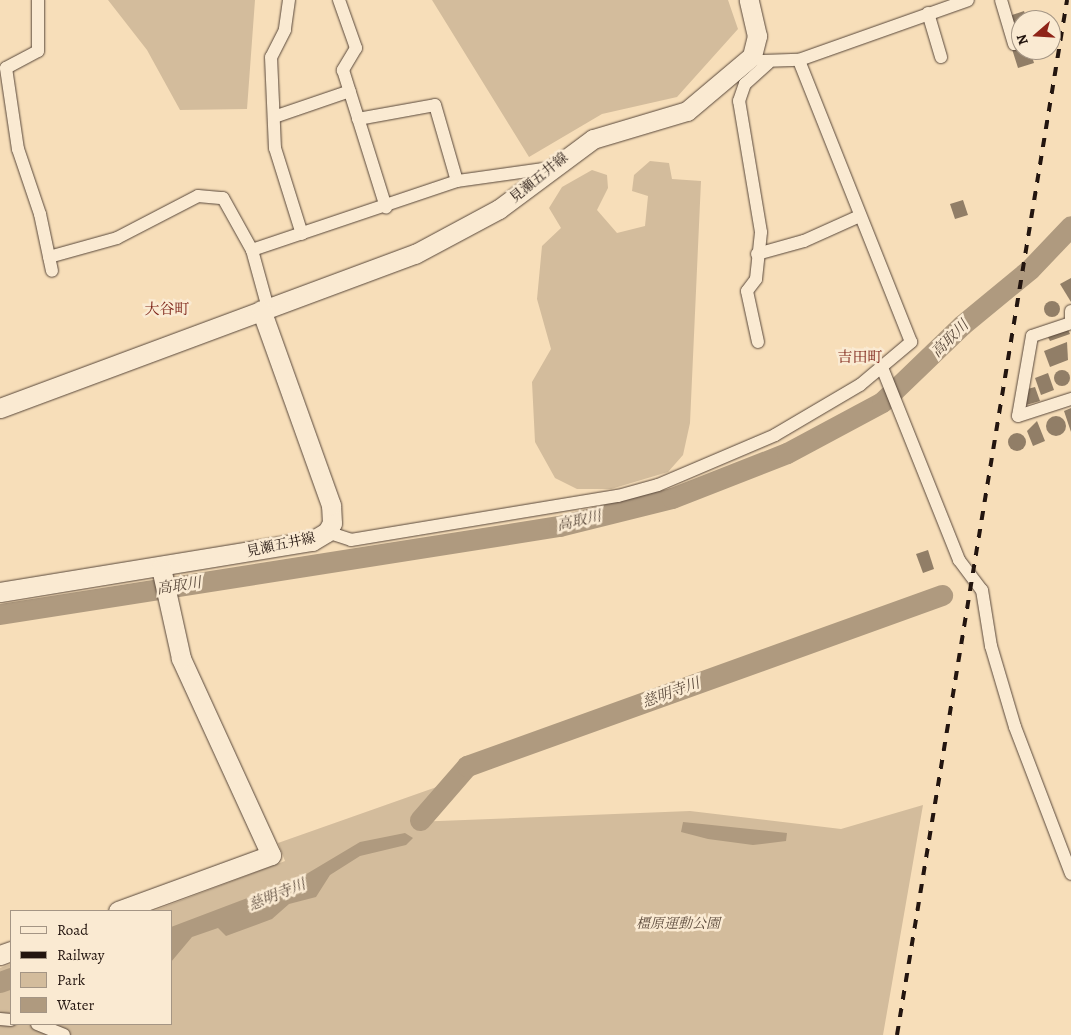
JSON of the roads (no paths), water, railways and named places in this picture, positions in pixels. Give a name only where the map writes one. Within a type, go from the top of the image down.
[{"type":"main road","points":[[749,0],[760,59]]},
{"type":"main road","name":"見瀬五井線","points":[[0,408],[432,247],[499,209],[550,168],[613,131],[693,108],[760,59]]},
{"type":"main road","name":"見瀬五井線","points":[[0,592],[161,571],[312,541],[327,532],[332,523],[331,505],[265,309]]},
{"type":"main road","points":[[121,910],[271,854],[187,672],[167,607],[161,571]]},
{"type":"street","points":[[38,0],[38,51],[6,68],[18,149],[52,271]]},
{"type":"street","points":[[289,0],[285,30],[271,57],[275,148],[302,234]]},
{"type":"street","points":[[339,0],[356,48],[343,70],[386,207]]},
{"type":"street","points":[[1001,0],[1011,34]]},
{"type":"street","points":[[758,342],[747,291],[756,279],[760,216],[740,92],[760,59],[799,60],[963,1]]},
{"type":"street","points":[[928,13],[941,56]]},
{"type":"street","points":[[327,532],[351,540],[639,491],[776,435],[884,373],[911,342],[799,60]]},
{"type":"street","points":[[274,117],[350,91]]},
{"type":"street","points":[[358,119],[435,105],[457,181]]},
{"type":"street","points":[[252,250],[386,207],[457,181],[550,168]]},
{"type":"street","points":[[49,257],[117,238],[198,196],[223,198],[252,250],[265,309]]},
{"type":"street","points":[[757,254],[804,241],[860,216]]},
{"type":"street","points":[[1071,311],[1071,322],[1032,336],[1018,416],[1071,399]]},
{"type":"street","points":[[884,373],[960,560],[982,590],[991,646],[1015,727],[1071,874]]},
{"type":"street","points":[[39,1025],[64,1035]]},
{"type":"water","points":[[683,822],[787,833],[786,841],[753,845],[708,839],[681,832]]},
{"type":"water","points":[[405,833],[413,838],[406,845],[360,856],[330,875],[316,897],[289,904],[272,919],[226,936],[218,928],[192,937],[172,961],[172,927],[298,879],[360,842]]},
{"type":"waterway","name":"高取川","points":[[0,614],[559,526],[672,498],[787,453],[882,402],[962,325],[1030,269],[1071,226]]},
{"type":"waterway","name":"慈明寺川","points":[[420,820],[467,766],[942,595]]},
{"type":"waterway","name":"慈明寺川","points":[[0,982],[10,978]]},
{"type":"railway","points":[[897,1035],[1067,0]]},
{"type":"district","name":"大谷町","points":[[167,310]]},
{"type":"district","name":"吉田町","points":[[860,358]]},
{"type":"park label","name":"橿原運動公園","points":[[678,924]]}]
